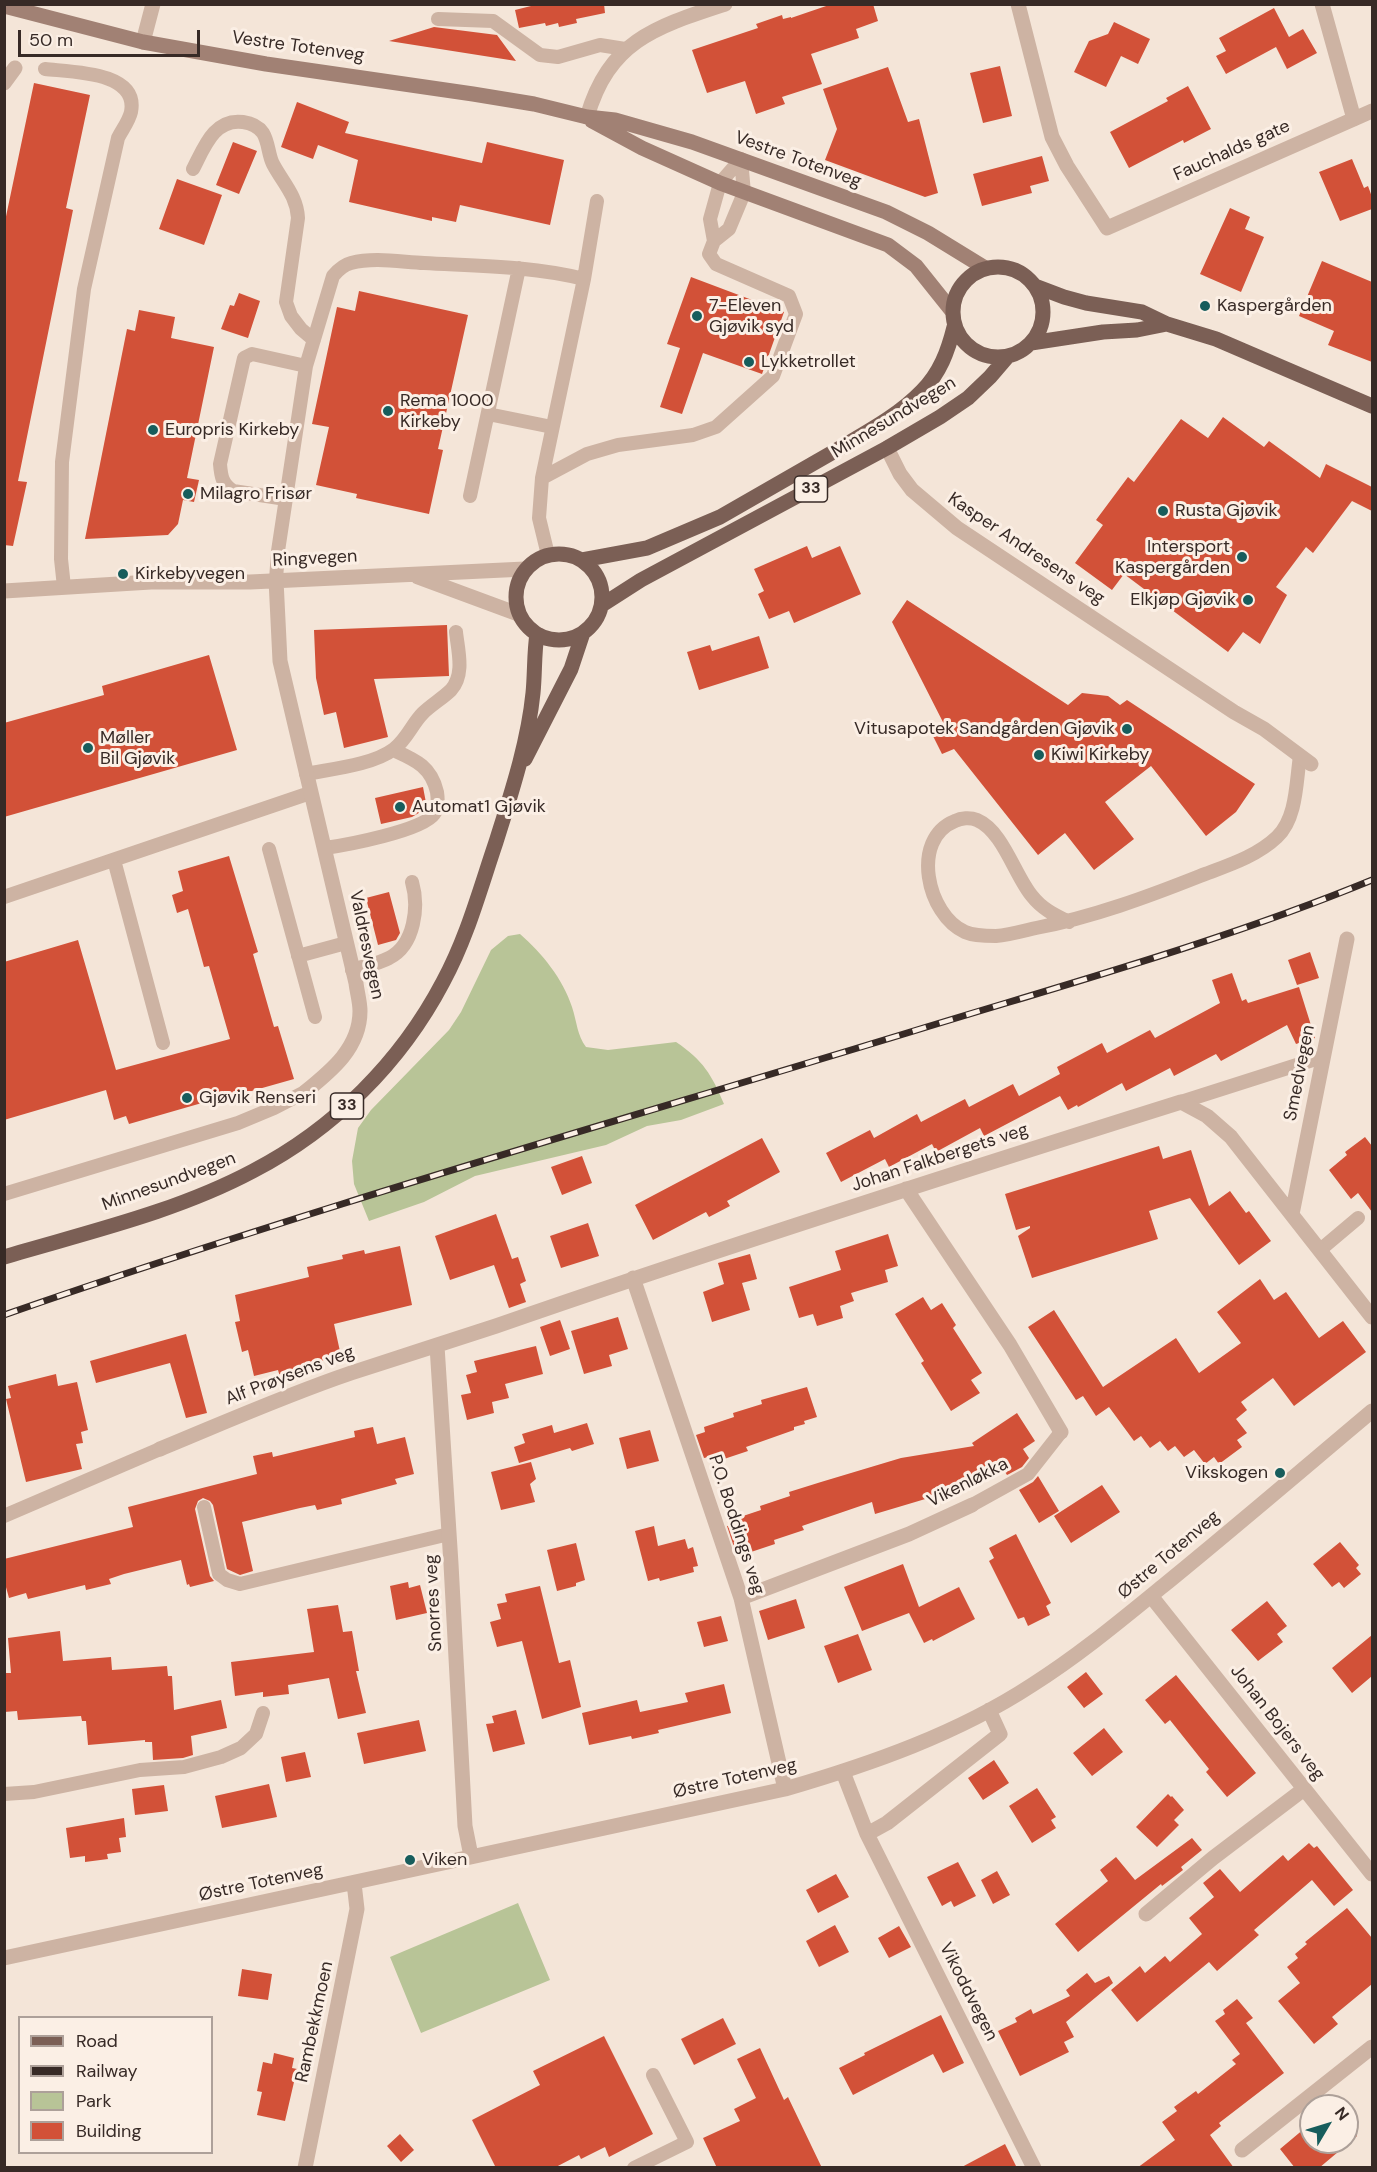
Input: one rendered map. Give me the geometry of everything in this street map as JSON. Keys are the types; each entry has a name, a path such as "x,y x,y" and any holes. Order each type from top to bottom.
{"main road":[{"name":"Vestre Totenveg","path":"4,6 143,42 266,64 513,100 587,117 626,123 692,142 886,212 928,233 985,268"},
{"name":"Vestre Totenveg","path":"587,117 642,148 720,183 888,245 916,266 952,311"},
{"name":"33","path":"954,327 952,311 955,295 964,281 985,268 1004,267 1021,273 1035,286 1064,297 1142,312 1167,324 1216,339 1372,406"},
{"path":"1031,344 1037,335 1043,315 1040,295 1035,286"},
{"name":"33","path":"1008,357 1031,344 1167,324"},
{"path":"954,327 972,350 989,357 1008,357"},
{"name":"Minnesundvegen","path":"548,555 562,553 582,560 647,548 720,518 880,424 921,392 932,380 945,358 954,327"},
{"name":"Minnesundvegen","path":"517,775 572,669 583,633 595,621 602,605 641,580 887,448 940,417 968,398 1008,357"},
{"path":"548,555 536,560 525,569 516,586 518,614 537,634 557,640 568,639 583,633"},
{"path":"582,560 591,567 599,579 602,605"},
{"name":"Minnesundvegen","path":"4,1257 138,1217 223,1186 254,1171 288,1151 320,1128 380,1074 426,1013 444,981 461,944 476,902 517,775 533,693 537,634"}],"street":[{"path":"143,42 153,4"},
{"path":"587,117 602,77 625,49 643,37 725,4"},
{"name":"Fauchalds gate","path":"1018,4 1052,138 1067,166 1107,228 1372,111"},
{"path":"1322,4 1354,119"},
{"path":"4,82 15,68"},
{"name":"Kasper Andresens veg","path":"887,448 900,474 912,490 957,528 1234,712 1264,729 1305,760"},
{"name":"Ringvegen","path":"4,591 151,582 250,582 525,569"},
{"name":"Ringvegen","path":"412,574 518,614"},
{"name":"Valdresvegen","path":"276,580 280,661 310,794 325,848 360,1012 357,1033 348,1050 336,1067 305,1092"},
{"name":"Smedvegen","path":"1292,1214 1347,939"},
{"path":"1181,1102 1207,1116 1231,1137 1372,1317"},
{"name":"Johan Falkbergets veg","path":"436,1346 633,1278 1181,1102"},
{"name":"Vikenløkka","path":"906,1189 1010,1345 1061,1432"},
{"name":"P.O. Boddings veg","path":"633,1278 741,1598 785,1789"},
{"name":"Alf Prøysens veg","path":"160,1449 257,1408 350,1373 436,1346"},
{"name":"Snorres veg","path":"436,1346 465,1826 471,1856"},
{"name":"Østre Totenveg","path":"4,1958 785,1789 894,1754 989,1710 1031,1686 1086,1648 1372,1411"},
{"name":"Vikenløkka","path":"741,1598 909,1534 972,1505"},
{"name":"Johan Bojers veg","path":"1151,1596 1372,1874"},
{"path":"867,1834 887,1823 1000,1734 989,1710"},
{"name":"Vikoddvegen","path":"843,1772 867,1834 1034,2168"},
{"path":"1146,1914 1213,1858 1304,1789"},
{"name":"Rambekkmoen","path":"304,2168 357,1909 354,1883"},
{"path":"1242,2150 1372,2047"}],"lane":[{"path":"438,19 493,21 540,55 558,57 600,45 625,49"},
{"path":"45,69 100,76 116,82 125,89 131,102 128,121 118,138 84,289 62,462 61,559 64,587"},
{"path":"193,169 211,135 222,126 240,122 252,124 261,131 267,142 271,160 297,205 298,218 286,302 291,316 314,340"},
{"path":"714,241 710,219 720,183 741,159"},
{"path":"542,478 587,454 618,445 693,435 716,427 773,376 796,314 789,296 717,264 709,254 714,241 729,229 744,193 741,159"},
{"path":"548,555 539,518 542,478 584,279 597,201"},
{"path":"276,580 306,366 333,276 339,269 350,263 375,260 519,268 584,279"},
{"path":"470,496 519,268"},
{"path":"286,499 233,491 221,479 220,464 244,358 252,354 306,366"},
{"path":"488,414 552,428"},
{"path":"306,774 369,760 393,750 410,733 420,716 435,701 451,690 460,675 456,632"},
{"path":"325,848 403,830 425,822 435,814 438,799 430,774 420,762 393,750"},
{"path":"1069,922 1048,912 1031,896 989,829 976,820 961,818 949,823 930,843 928,858 932,887 939,909 949,921 965,932 998,936 1069,922 1171,887 1254,854 1268,845 1278,836 1290,816 1305,760"},
{"path":"4,897 310,794"},
{"path":"269,849 315,1017"},
{"path":"114,860 163,1043"},
{"path":"352,970 389,958 405,943 416,910 416,895 412,882"},
{"path":"298,956 346,943"},
{"path":"1181,1102 1322,1057"},
{"name":"Valdresvegen","path":"4,1194 238,1123 305,1092"},
{"path":"1320,1250 1358,1218"},
{"name":"Vikenløkka","path":"972,1505 1028,1474 1061,1432"},
{"path":"4,1515 160,1449"},
{"path":"204,1507 219,1574 227,1580 240,1584 449,1534"},
{"path":"4,1794 34,1792 140,1770 184,1767 221,1757 241,1748 256,1734 263,1713"},
{"path":"634,2168 687,2142 653,2074"}],"green space":[{"path":"520,934 544,958 563,986 586,1047 608,1050 676,1042 706,1069 724,1104 681,1120 647,1126 606,1145 475,1176 424,1202 369,1221 354,1184 352,1161 358,1128 371,1110 449,1030 461,1012 491,950 508,936"},
{"path":"518,1903 550,1980 421,2033 390,1957"}],"building":[{"path":"539,4 604,4 605,13 576,19 577,23 559,27 558,23 546,26 545,23 519,28 515,10"},
{"path":"832,4 873,4 878,21 856,29 859,38 811,54 822,84 782,97 785,104 756,114 745,81 707,93 692,50 758,28 756,24 782,15 783,19 791,18"},
{"path":"1274,8 1289,37 1303,29 1317,53 1287,69 1276,47 1226,74 1216,56 1226,51 1219,38"},
{"path":"1114,22 1150,39 1138,64 1121,56 1106,87 1074,72 1089,41 1108,34"},
{"path":"434,27 497,35 516,61 389,41"},
{"path":"1000,66 1012,116 983,123 970,73"},
{"path":"888,67 908,122 919,119 938,193 925,197 825,160 837,129 823,89"},
{"path":"34,83 90,95 66,208 73,210 18,481 27,482 13,546 4,545 4,226"},
{"path":"1188,86 1211,129 1184,143 1183,140 1129,168 1110,132 1168,101 1166,98"},
{"path":"297,102 349,122 345,133 482,163 487,142 564,160 550,225 460,205 456,222 432,217 432,221 349,202 358,160 318,145 313,159 281,147"},
{"path":"233,142 257,151 239,194 216,185"},
{"path":"1042,156 1049,181 1030,186 1032,193 982,206 973,174"},
{"path":"1352,159 1364,188 1368,186 1372,197 1372,209 1340,221 1319,172"},
{"path":"177,179 222,195 204,245 159,229"},
{"path":"1230,208 1250,217 1245,229 1264,237 1241,292 1200,274"},
{"path":"1322,261 1372,282 1372,362 1328,345 1334,331 1299,316"},
{"path":"691,277 784,312 762,374 703,353 682,414 660,407 680,348 667,344"},
{"path":"359,291 468,315 438,449 443,450 429,514 356,498 357,494 316,485 329,427 312,424 337,307 355,311"},
{"path":"239,293 260,301 248,338 221,329 230,305 234,306"},
{"path":"139,310 175,317 171,338 214,347 187,478 199,480 194,502 183,500 178,524 168,535 85,539 127,329 135,331"},
{"path":"1223,417 1264,447 1269,441 1320,478 1326,464 1372,487 1372,511 1352,501 1313,553 1306,547 1276,587 1287,595 1260,644 1243,632 1228,652 1124,574 1112,590 1075,563 1103,525 1096,520 1128,477 1134,482 1181,419 1208,438"},
{"path":"807,546 812,558 840,546 861,594 794,623 789,611 769,619 758,594 764,591 754,569"},
{"path":"907,600 1068,705 1082,693 1108,696 1120,705 1127,700 1255,784 1236,812 1206,836 1151,766 1105,802 1134,839 1094,870 1065,833 1038,855 954,749 942,754 933,736 947,730 892,622"},
{"path":"447,625 449,676 374,679 388,737 344,748 336,712 324,715 316,678 314,630"},
{"path":"759,636 769,668 699,690 687,652 710,645 712,651"},
{"path":"209,655 237,750 4,817 4,723 104,695 102,686"},
{"path":"423,787 427,808 412,817 381,824 375,798"},
{"path":"229,856 258,952 253,954 274,1027 278,1026 294,1079 129,1124 126,1116 114,1120 106,1090 4,1120 4,962 78,940 116,1070 230,1039 209,966 204,967 188,909 177,913 172,895 183,891 178,871"},
{"path":"389,892 400,933 396,940 378,945 366,898"},
{"path":"1310,952 1319,978 1297,985 1288,960"},
{"path":"1232,973 1242,1001 1246,999 1248,1003 1299,987 1315,1038 1296,1044 1287,1025 1221,1061 1216,1054 1174,1076 1170,1068 1126,1091 1122,1083 1068,1110 1060,1096 984,1136 980,1128 936,1152 932,1144 889,1167 885,1159 841,1182 826,1153 870,1130 874,1138 917,1114 921,1122 965,1099 969,1107 1013,1084 1019,1096 1060,1074 1057,1067 1102,1043 1107,1053 1150,1030 1155,1038 1220,1003 1212,980"},
{"path":"1365,1137 1372,1146 1372,1212 1358,1193 1351,1199 1329,1170 1347,1155 1345,1152"},
{"path":"762,1138 780,1172 727,1201 730,1206 709,1217 706,1212 653,1240 635,1205"},
{"path":"1159,1146 1163,1159 1191,1150 1209,1206 1230,1191 1246,1213 1249,1211 1271,1241 1239,1265 1190,1198 1149,1211 1158,1239 1032,1278 1018,1236 1030,1226 1016,1230 1005,1194"},
{"path":"582,1156 592,1183 562,1195 551,1167"},
{"path":"496,1214 512,1259 518,1257 526,1281 520,1284 526,1302 509,1308 494,1265 450,1280 435,1236"},
{"path":"588,1223 599,1256 561,1268 550,1236"},
{"path":"888,1234 898,1266 885,1270 888,1282 851,1293 854,1301 840,1306 843,1318 817,1326 813,1314 799,1318 789,1287 841,1270 835,1251"},
{"path":"400,1246 412,1305 334,1324 341,1356 300,1366 301,1371 280,1377 278,1370 254,1376 248,1350 242,1352 235,1322 240,1321 235,1295 309,1277 307,1267 343,1259 342,1255 364,1250 365,1254"},
{"path":"750,1254 757,1279 742,1283 750,1310 712,1322 703,1292 724,1284 718,1263"},
{"path":"1260,1279 1274,1300 1286,1292 1319,1338 1343,1321 1366,1352 1294,1406 1273,1378 1241,1402 1247,1410 1236,1419 1247,1433 1237,1440 1242,1447 1219,1464 1214,1457 1205,1464 1194,1450 1184,1457 1175,1446 1168,1451 1160,1441 1150,1448 1141,1436 1134,1441 1109,1407 1096,1416 1083,1396 1076,1400 1028,1327 1054,1310 1103,1387 1176,1338 1199,1373 1241,1343 1217,1312"},
{"path":"923,1297 931,1310 942,1303 956,1325 953,1328 982,1373 971,1380 980,1393 951,1411 921,1363 924,1361 895,1314"},
{"path":"618,1317 628,1349 609,1355 612,1366 584,1374 571,1331"},
{"path":"560,1320 570,1349 550,1356 540,1327"},
{"path":"186,1334 207,1413 186,1418 170,1363 96,1383 90,1361"},
{"path":"536,1346 543,1374 505,1384 509,1398 492,1402 494,1413 467,1420 461,1395 471,1393 466,1375 477,1372 474,1361"},
{"path":"56,1374 58,1386 77,1382 88,1430 81,1432 83,1443 76,1444 82,1469 26,1482 6,1399 11,1398 8,1386"},
{"path":"807,1387 817,1417 804,1421 805,1424 794,1427 794,1430 746,1447 748,1451 715,1462 713,1456 704,1458 696,1435 705,1432 704,1427 734,1417 733,1413 762,1404 761,1400"},
{"path":"1017,1413 1035,1441 1023,1449 1029,1458 1022,1467 1007,1475 1000,1464 978,1479 957,1483 959,1495 933,1500 932,1497 875,1514 872,1502 802,1526 804,1530 774,1540 775,1544 742,1555 740,1549 735,1550 727,1526 733,1525 731,1520 761,1510 760,1506 790,1496 789,1492 821,1482 901,1458 974,1446 972,1443"},
{"path":"587,1423 594,1444 572,1451 570,1448 519,1463 514,1447 525,1443 522,1434 552,1425 554,1433"},
{"path":"373,1427 377,1444 405,1437 414,1474 395,1479 397,1484 341,1499 342,1504 317,1510 315,1505 242,1522 253,1571 240,1575 227,1569 213,1505 203,1498 198,1501 195,1509 210,1576 214,1581 190,1587 189,1584 187,1585 181,1560 124,1574 109,1579 111,1584 86,1590 85,1585 28,1599 26,1593 9,1598 4,1580 4,1559 133,1527 128,1507 257,1474 253,1456 272,1452 273,1457 355,1437 354,1431"},
{"path":"650,1430 659,1461 627,1469 619,1438"},
{"path":"531,1462 536,1479 530,1484 535,1502 501,1510 491,1472"},
{"path":"1038,1476 1059,1511 1039,1523 1019,1490 1033,1482"},
{"path":"1102,1485 1120,1512 1071,1543 1054,1516"},
{"path":"654,1526 658,1546 685,1539 688,1549 693,1547 698,1566 693,1567 694,1572 660,1581 659,1578 648,1581 635,1531"},
{"path":"1016,1534 1051,1603 1046,1606 1050,1615 1028,1626 1024,1617 1018,1619 989,1561 994,1558 989,1548"},
{"path":"1340,1542 1359,1565 1356,1568 1361,1574 1344,1588 1339,1582 1332,1587 1313,1564"},
{"path":"576,1543 585,1580 576,1583 576,1586 557,1591 547,1550"},
{"path":"903,1564 919,1607 959,1587 975,1619 933,1641 932,1639 924,1643 909,1613 862,1631 844,1587"},
{"path":"408,1582 409,1588 420,1585 427,1613 396,1620 390,1586"},
{"path":"540,1586 559,1663 570,1660 581,1707 542,1719 522,1641 497,1647 490,1622 501,1619 497,1604 507,1602 505,1594"},
{"path":"796,1599 805,1628 768,1640 759,1611"},
{"path":"1267,1601 1287,1626 1277,1634 1283,1642 1258,1661 1231,1630"},
{"path":"338,1605 343,1632 352,1631 359,1671 356,1671 366,1713 338,1719 329,1678 288,1685 289,1694 263,1697 263,1692 235,1696 231,1662 314,1652 307,1609"},
{"path":"721,1616 728,1641 704,1647 697,1622"},
{"path":"60,1631 63,1661 111,1657 112,1670 167,1666 168,1676 172,1676 174,1710 221,1700 227,1728 191,1736 193,1755 153,1760 152,1742 145,1742 145,1740 88,1745 86,1721 82,1721 81,1716 18,1720 17,1711 4,1712 4,1673 11,1673 8,1638"},
{"path":"858,1634 872,1670 838,1683 824,1646"},
{"path":"1372,1635 1372,1676 1352,1693 1332,1668"},
{"path":"1086,1672 1103,1694 1084,1708 1067,1687"},
{"path":"1176,1675 1256,1773 1227,1797 1206,1772 1209,1769 1170,1720 1165,1724 1145,1700"},
{"path":"724,1684 731,1713 658,1730 659,1733 589,1745 582,1713 637,1700 640,1712 688,1702 685,1693"},
{"path":"516,1710 525,1744 493,1752 486,1724 494,1723 492,1716"},
{"path":"419,1720 426,1751 364,1764 357,1733"},
{"path":"1104,1728 1123,1752 1092,1776 1073,1753"},
{"path":"305,1752 311,1777 286,1782 281,1757"},
{"path":"994,1760 1009,1783 983,1800 968,1778"},
{"path":"269,1784 277,1817 222,1828 215,1796"},
{"path":"164,1785 168,1811 135,1815 132,1789"},
{"path":"1037,1788 1056,1817 1051,1820 1056,1828 1032,1843 1009,1806"},
{"path":"1168,1794 1184,1810 1174,1820 1179,1825 1157,1847 1136,1827"},
{"path":"124,1818 126,1837 119,1838 121,1852 107,1854 108,1859 85,1862 85,1856 70,1858 66,1828"},
{"path":"1192,1838 1202,1850 1181,1867 1183,1870 1162,1886 1161,1884 1078,1952 1055,1924 1108,1881 1100,1870 1116,1857 1135,1880"},
{"path":"1309,1843 1314,1848 1317,1846 1353,1890 1334,1906 1312,1880 1254,1930 1259,1935 1217,1971 1209,1962 1137,2022 1111,1990 1140,1966 1145,1973 1165,1956 1170,1962 1202,1934 1189,1918 1214,1897 1203,1883 1220,1869 1240,1892 1283,1855 1288,1861"},
{"path":"958,1862 976,1896 954,1907 951,1901 942,1906 927,1877"},
{"path":"997,1871 1010,1895 993,1904 981,1880"},
{"path":"836,1874 849,1897 818,1913 806,1890"},
{"path":"1347,1908 1372,1938 1372,1984 1332,2017 1338,2024 1314,2044 1278,2001 1300,1983 1287,1967 1298,1958 1295,1954 1307,1944 1305,1942"},
{"path":"835,1925 849,1952 819,1967 806,1941"},
{"path":"899,1926 911,1947 889,1958 878,1938"},
{"path":"242,1969 272,1974 268,2000 238,1996"},
{"path":"1087,1973 1095,1983 1109,1976 1113,1983 1066,2022 1074,2037 1064,2042 1069,2052 1020,2076 998,2031 1017,2022 1015,2018 1031,2009 1033,2014 1070,1996 1066,1990"},
{"path":"1237,1999 1253,2018 1246,2023 1284,2073 1219,2123 1221,2126 1210,2135 1234,2168 1137,2168 1175,2140 1162,2122 1177,2111 1174,2107 1196,2091 1198,2094 1236,2064 1232,2060 1240,2054 1215,2021 1225,2014 1223,2010"},
{"path":"941,2015 964,2063 943,2073 933,2054 853,2095 839,2068"},
{"path":"723,2018 736,2044 694,2065 681,2039"},
{"path":"604,2036 653,2134 609,2157 605,2147 581,2159 579,2155 554,2168 496,2168 472,2120 540,2085 533,2071"},
{"path":"760,2048 784,2100 788,2097 822,2168 717,2168 703,2138 740,2121 734,2109 756,2098 737,2059"},
{"path":"274,2053 294,2058 292,2068 297,2069 285,2121 257,2115 262,2092 257,2091 263,2062 272,2064"},
{"path":"1299,2133 1299,2154 1336,2154 1319,2168 1295,2168 1280,2149"},
{"path":"400,2134 414,2150 401,2162 387,2146"},
{"path":"1005,2144 1017,2168 960,2168"}],"railway":[{"path":"4,1315 341,1204 1141,962 1258,923 1372,880"}],"place":[{"name":"Kaspergården","path":"1205,306"},
{"name":"7-Eleven Gjøvik syd","path":"697,316"},
{"name":"Lykketrollet","path":"749,362"},
{"name":"Rema 1000 Kirkeby","path":"388,411"},
{"name":"Europris Kirkeby","path":"153,430"},
{"name":"Milagro Frisør","path":"188,494"},
{"name":"Rusta Gjøvik","path":"1163,511"},
{"name":"Intersport Kaspergården","path":"1242,557"},
{"name":"Kirkebyvegen","path":"123,574"},
{"name":"Elkjøp Gjøvik","path":"1248,600"},
{"name":"Vitusapotek Sandgården Gjøvik","path":"1127,729"},
{"name":"Møller Bil Gjøvik","path":"88,748"},
{"name":"Kiwi Kirkeby","path":"1039,755"},
{"name":"Automat1 Gjøvik","path":"400,807"},
{"name":"Gjøvik Renseri","path":"187,1098"},
{"name":"Vikskogen","path":"1280,1473"},
{"name":"Viken","path":"410,1860"}]}
